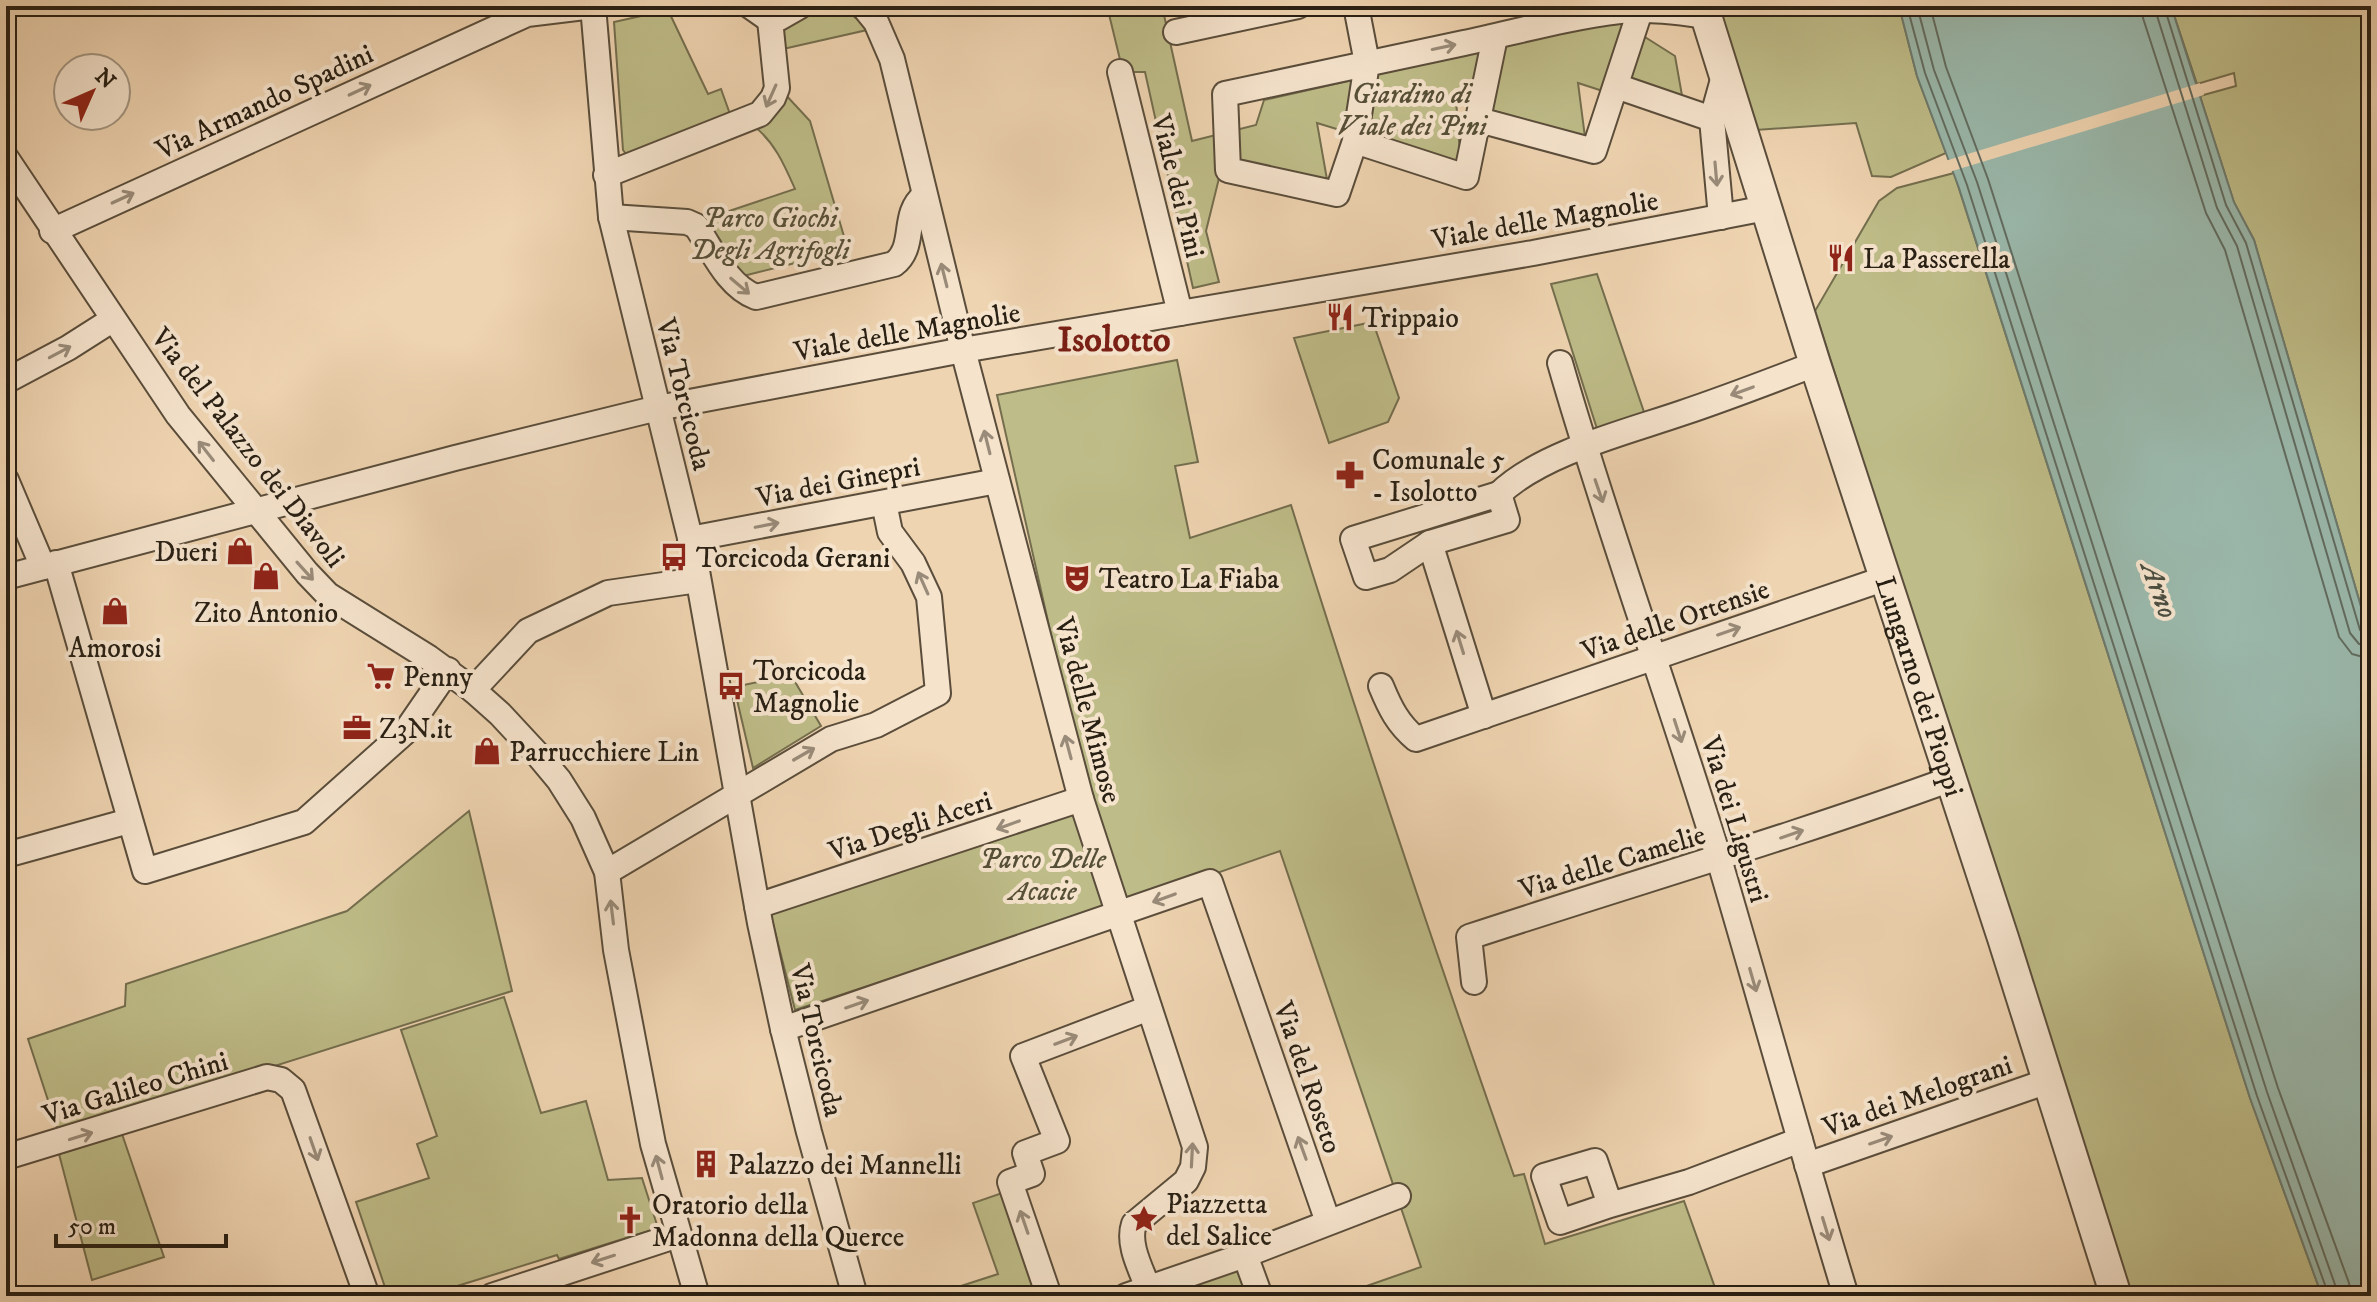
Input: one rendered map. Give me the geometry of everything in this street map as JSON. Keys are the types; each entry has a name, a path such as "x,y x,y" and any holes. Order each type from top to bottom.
{"street":[{"name":"Via Torcicoda","path":"593,6 611,217 690,539 757,906 783,1029 855,1296"},
{"name":"Via Armando Spadini","path":"52,231 527,14 593,6"},
{"path":"606,175 760,114 777,88 760,13 779,18 800,6"},
{"name":"Via delle Mimose","path":"863,6 876,22 892,59 963,350 1081,799 1195,1147 1193,1167 1186,1181 1134,1224 1131,1232 1133,1294"},
{"path":"1176,32 1298,6"},
{"path":"1356,6 1367,63 1355,141 1337,194 1228,170 1225,94 1367,63 1495,37 1529,17 1622,11 1704,11"},
{"path":"1479,120 1594,151 1640,11"},
{"name":"Lungarno dei Pioppi","path":"1704,11 2116,1296"},
{"path":"1355,141 1466,177 1495,37"},
{"name":"Viale dei Pini","path":"1120,72 1180,313"},
{"path":"1721,217 1712,119 1724,76"},
{"path":"1616,86 1712,119"},
{"name":"Via del Palazzo dei Diavoli","path":"9,170 178,415 255,512 328,595 448,670 473,690 500,714 559,780 583,818 607,872 616,950 653,1144 697,1296"},
{"path":"611,217 687,222 696,226 741,291 756,297 894,264 903,257 911,214 924,196"},
{"name":"Viale delle Magnolie","path":"6,577 455,458 658,408 963,350 1533,253 1766,208"},
{"path":"6,381 112,320"},
{"name":"Via dei Ligustri","path":"1560,363 1584,446 1719,859 1846,1296"},
{"path":"1499,494 1507,520 1430,543 1390,570 1366,577 1353,539 1499,494 1512,482 1584,446 1815,364"},
{"path":"6,480 49,565 145,871 304,822 406,731 448,670"},
{"name":"Via dei Ginepri","path":"690,539 997,481"},
{"path":"607,872 831,739 876,725 938,693 929,597 913,563 890,532 884,503"},
{"path":"1430,543 1484,716"},
{"name":"Via delle Ortensie","path":"1381,686 1392,714 1416,739 1886,578"},
{"path":"473,690 528,631 608,593 698,580"},
{"name":"Via delle Camelie","path":"1474,982 1469,937 1614,889 1719,859 1951,779"},
{"name":"Via Degli Aceri","path":"757,906 1081,799"},
{"path":"6,855 129,821"},
{"name":"Via del Roseto","path":"1118,915 1210,882 1328,1222"},
{"path":"783,1029 1118,915"},
{"path":"1049,1296 1010,1182 1032,1174 1025,1153 1057,1141 1023,1056 1149,1008"},
{"name":"Via Galileo Chini","path":"6,1157 267,1077 281,1080 293,1090 367,1296"},
{"name":"Via dei Melograni","path":"1807,1165 2048,1081"},
{"path":"1610,1205 1689,1182 1800,1140"},
{"path":"1133,1294 1398,1196"},
{"path":"492,1296 678,1235"},
{"path":"1245,1255 1260,1296"}],"green space":[{"path":"812,6 843,10 867,30 783,49 783,28"},
{"name":"Giardino di Viale dei Pini","path":"1107,6 1162,6 1192,141 1256,125 1264,100 1618,20 1675,56 1686,118 1578,83 1585,137 1456,100 1461,167 1317,123 1328,185 1223,162 1206,231 1219,282 1193,288 1145,72 1123,72"},
{"path":"1719,6 1899,6 1917,76 1946,153 1891,177 1872,176 1856,123 1756,130"},
{"path":"2171,6 2371,6 2371,641 2254,240 2234,203 2200,96 2236,86 2234,73 2197,84"},
{"path":"668,10 708,94 721,89 731,117 626,154 623,150 614,22"},
{"name":"Parco Giochi Degli Agrifogli","path":"784,93 810,121 848,250 743,276 705,219 795,189 773,147 754,126"},
{"path":"1954,173 2250,1098 2322,1296 2129,1296 1815,311 1879,201 1897,188"},
{"path":"1597,274 1645,415 1598,432 1551,284"},
{"path":"1373,322 1399,398 1388,422 1329,443 1294,338"},
{"path":"1177,360 1198,462 1175,466 1190,538 1291,505 1456,1009 1514,1176 1524,1174 1545,1244 1684,1201 1718,1296 1431,1296 1429,1289 1408,1296 1338,1296 1421,1267 1280,851 1120,907 1088,799 997,395"},
{"path":"791,675 821,726 753,768 734,687"},
{"name":"Parco Delle Acacie","path":"1076,810 1108,907 795,1010 770,912"},
{"path":"469,811 512,991 59,1134 28,1039 125,1006 126,984 347,911"},
{"path":"504,997 541,1113 586,1101 608,1180 642,1178 658,1228 425,1296 388,1296 356,1202 429,1178 417,1144 437,1136 401,1030"},
{"path":"122,1134 164,1257 92,1280 59,1154"},
{"path":"1005,1192 1041,1296 930,1296 998,1274 973,1203"},
{"path":"1241,1262 1253,1296 1147,1296"}],"water":[{"name":"Arno","path":"1899,6 2171,6 2234,202 2254,240 2371,641 2371,1296 2322,1296 2250,1098 1959,188 1917,76"}],"pier":[{"path":"2200,83 2204,95 1949,172 1945,161"}],"place":[{"name":"La Passerella","path":"1841,258"},
{"name":"Trippaio","path":"1340,317"},
{"name":"Comunale 5 - Isolotto","path":"1350,475"},
{"name":"Dueri","path":"240,551"},
{"name":"Torcicoda Gerani","path":"674,557"},
{"name":"Zito Antonio","path":"266,576"},
{"name":"Teatro La Fiaba","path":"1077,578"},
{"name":"Amorosi","path":"115,611"},
{"name":"Penny","path":"381,676"},
{"name":"Torcicoda Magnolie","path":"731,686"},
{"name":"Z3N.it","path":"357,728"},
{"name":"Parrucchiere Lin","path":"487,751"},
{"name":"Palazzo dei Mannelli","path":"706,1164"},
{"name":"Piazzetta del Salice","path":"1144,1219"},
{"name":"Oratorio della Madonna della Querce","path":"630,1220"}],"district":[{"name":"Isolotto","path":"1114,338"}]}
